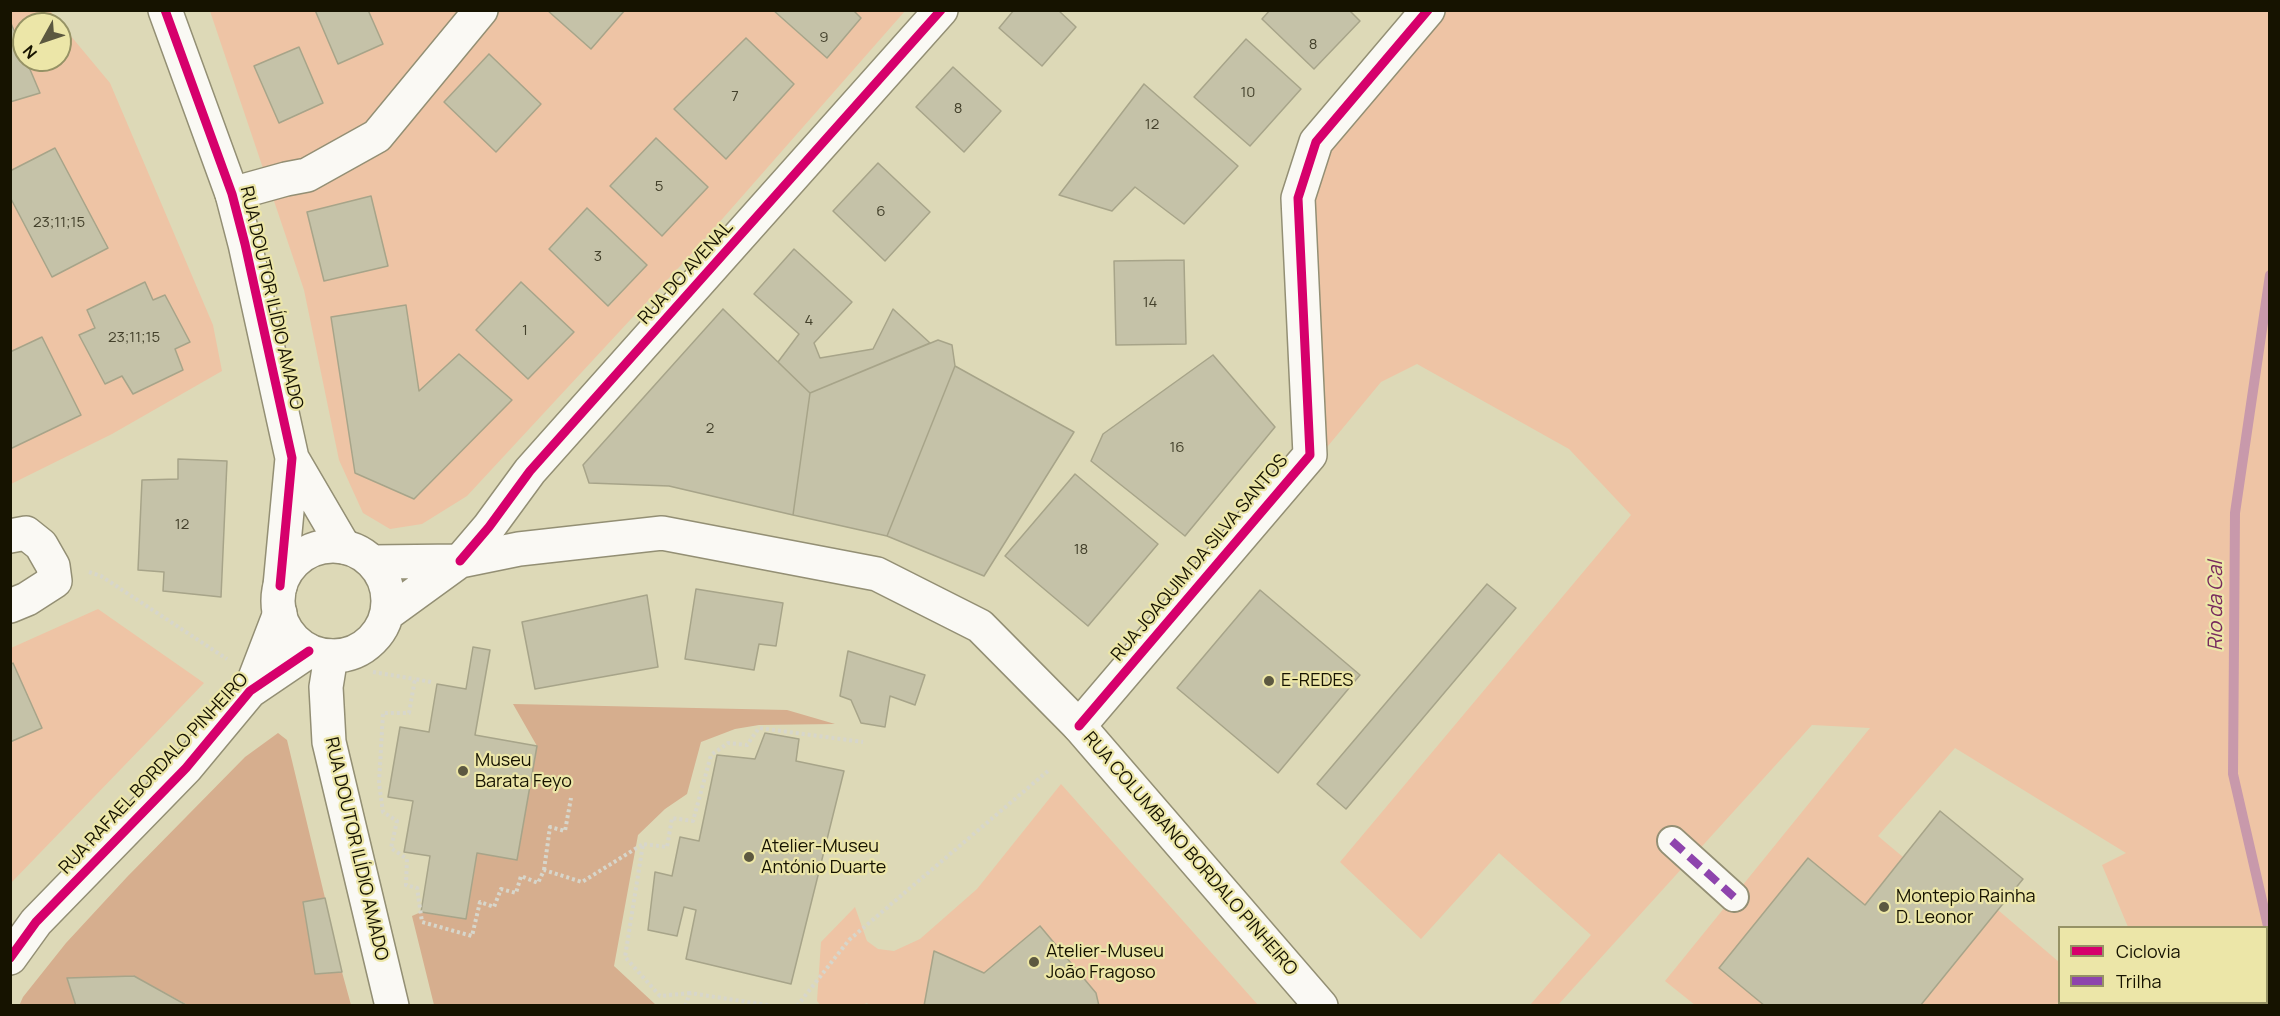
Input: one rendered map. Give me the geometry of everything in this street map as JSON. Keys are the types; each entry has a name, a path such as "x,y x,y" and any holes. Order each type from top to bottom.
{"street":[{"name":"RUA DOUTOR ILÍDIO AMADO","path":"165,10 232,194 292,458"},
{"path":"232,194 286,179 307,176 377,136 481,10"},
{"name":"RUA DO AVENAL","path":"387,614 460,561 489,527 530,471 941,10"},
{"name":"RUA JOAQUIM DA SILVA SANTOS","path":"1079,726 1310,455 1298,198 1316,142 1428,10"},
{"path":"292,458 344,547"},
{"path":"280,600 287,571 304,555 327,546 344,547 359,552 372,562 383,577 388,596 387,614 379,632 366,646 349,654 320,654 290,635 280,600 292,458"},
{"path":"10,536 26,533 41,545 52,566 55,581 10,606"},
{"name":"RUA COLUMBANO BORDALO PINHEIRO","path":"460,561 519,549 662,533 877,574 980,626 1079,726 1321,1005"},
{"path":"372,562 460,561"},
{"name":"RUA RAFAEL BORDALO PINHEIRO","path":"10,958 36,922 186,768 250,691 280,600"},
{"name":"RUA DOUTOR ILÍDIO AMADO","path":"320,654 326,687 329,742 392,1005"},
{"name":"RUA RAFAEL BORDALO PINHEIRO","path":"250,691 320,654"},
{"path":"1672,841 1734,897"}],"path":[{"path":"52,566 101,576 152,608 248,673 250,691"},
{"path":"373,672 431,682"},
{"path":"415,679 409,713 383,713 379,783 383,812 397,821 391,848 407,859 406,885 417,888 422,922 472,936 480,902 494,907 501,889 516,893 520,876 538,883 544,870 550,827 565,831 571,798"},
{"path":"544,870 582,882 643,844 666,847 672,818 693,821 711,755 728,742 747,745 759,728 863,742"},
{"path":"797,1005 849,940 1049,770"},
{"path":"643,844 625,957 660,996 690,993 773,1005"},
{"path":"685,1005 690,993"}],"shaded area":[{"path":"11,11 51,12 12,12 12,72 72,72 72,37 110,83 213,325 222,371 112,434 11,484"},
{"path":"210,11 315,11 383,44 368,11 773,11 827,58 861,18 853,11 905,11 695,250 467,496 422,524 390,529 363,513 339,460 304,290","holes":["746,39 794,84 726,159 674,109","299,47 323,103 279,123 254,67","656,138 707,187 662,235 610,186","371,196 388,266 324,281 307,212","587,208 647,265 609,306 549,249","521,282 573,332 528,379 476,330","406,305 419,391 459,354 512,400 413,499 355,473 332,317"]},
{"path":"1445,11 2269,11 2268,986 2268,926 2128,926 2102,865 2126,853 1955,748 1878,836 1903,857 1865,905 1808,859 1720,968 1765,1005 1695,1005 1665,981 1870,728 1812,725 1558,1005 1530,1005 1591,935 1499,853 1421,939 1340,862 1631,515 1569,449 1417,364 1381,382 1323,452 1308,195 1329,149"},
{"path":"98,609 204,683 11,883 11,742 42,728 13,664 11,665 11,648"},
{"path":"513,704 787,710 835,724 759,725 735,729 701,742 687,794 665,809 638,835 614,966 656,1005 434,1005 412,916 421,912 466,919 477,853 517,860 537,746"},
{"path":"278,733 287,740 325,898 303,902 315,974 342,972 351,1005 188,1005 134,976 68,978 76,1005 19,1006 23,997 66,943 127,877 245,757"},
{"path":"1061,784 1258,1005 870,1006 867,1003 821,1006 817,1001 821,942 855,907 867,941 878,949 894,951 920,939 977,889"},
{"path":"1998,910 2058,961 2058,1003 2056,1005 1920,1006"},
{"path":"2160,1004 2252,1004 2250,1006 2161,1006"}],"building":[{"path":"315,10 368,10 383,44 338,64"},
{"path":"547,10 625,10 591,49"},
{"path":"773,10 853,10 861,18 827,58"},
{"path":"1014,10 1058,10 1076,27 1042,66 999,28"},
{"path":"1270,10 1349,10 1360,21 1314,69 1262,19"},
{"path":"10,21 12,26 12,72 31,72 40,93 10,102"},
{"path":"746,38 794,84 726,159 674,109"},
{"path":"1246,39 1301,89 1250,146 1194,97"},
{"path":"299,47 323,103 279,123 254,66"},
{"path":"489,54 541,104 496,152 444,102"},
{"path":"953,67 1001,111 964,152 916,107"},
{"path":"1144,84 1238,166 1184,224 1135,187 1112,211 1059,195"},
{"path":"656,138 708,187 662,236 610,186"},
{"path":"55,148 108,248 52,277 10,197 10,171"},
{"path":"878,163 930,212 885,261 833,211"},
{"path":"371,196 388,266 324,281 307,212"},
{"path":"587,208 647,265 608,306 549,249"},
{"path":"794,249 852,302 814,343 820,358 873,349 893,309 930,343 810,393 778,362 799,334 754,294"},
{"path":"1184,260 1186,344 1116,345 1114,261"},
{"path":"145,282 153,300 165,295 190,342 175,349 183,370 133,394 122,376 105,384 79,335 95,328 87,310"},
{"path":"521,282 574,332 528,379 476,330"},
{"path":"406,305 419,391 459,354 512,400 414,499 355,473 331,317"},
{"path":"723,309 810,393 793,515 669,486 589,483 583,465"},
{"path":"42,337 81,415 10,449 10,352"},
{"path":"938,340 952,345 955,366 887,536 793,515 810,393"},
{"path":"1213,355 1275,427 1185,536 1091,461 1103,434"},
{"path":"955,366 1074,432 984,576 887,536"},
{"path":"178,459 227,461 221,597 163,591 164,572 138,570 142,480 178,479"},
{"path":"1075,474 1158,544 1088,626 1005,556"},
{"path":"1487,584 1516,608 1346,809 1317,784"},
{"path":"696,589 783,603 776,646 759,644 754,670 685,659"},
{"name":"E-REDES","path":"1260,590 1360,675 1278,773 1177,688"},
{"path":"647,595 658,667 535,689 522,622"},
{"name":"Museu Barata Feyo","path":"473,647 490,650 475,735 537,746 517,860 477,853 466,919 421,912 430,856 404,852 413,801 388,797 400,727 429,732 437,684 466,689"},
{"path":"848,651 925,675 915,705 890,696 885,727 861,723 851,700 840,696"},
{"path":"13,663 42,728 10,742 10,665"},
{"name":"Atelier-Museu António Duarte","path":"765,733 799,739 796,761 844,771 791,984 686,959 696,910 684,907 677,936 648,930 655,872 672,876 680,837 699,841 717,755 755,759"},
{"name":"Montepio Rainha D. Leonor","path":"1940,811 2023,879 1920,1006 1765,1006 1719,968 1808,858 1865,905"},
{"path":"325,898 342,972 315,974 303,902"},
{"name":"Atelier-Museu João Fragoso","path":"1040,926 1096,993 1099,1006 924,1006 934,951 984,973"},
{"path":"134,976 188,1006 76,1006 67,978"}],"waterway":[{"name":"Rio da Cal","path":"2268,926 2233,774 2235,513 2270,275"},
{"name":"Rio da Cal","path":"2268,926 2270,935"}],"marked path":[{"path":"1672,841 1734,897"}],"cycle path":[{"path":"165,10 232,194 292,458 280,586"},
{"path":"460,561 489,527 530,471 941,10"},
{"path":"1079,726 1310,455 1298,198 1316,142 1428,10"},
{"path":"10,958 36,922 186,768 250,691 309,651"}],"place":[{"name":"E-REDES","path":"1269,681"},
{"name":"Museu Barata Feyo","path":"463,771"},
{"name":"Atelier-Museu António Duarte","path":"749,857"},
{"name":"Montepio Rainha D. Leonor","path":"1884,907"},
{"name":"Atelier-Museu João Fragoso","path":"1034,962"}]}
